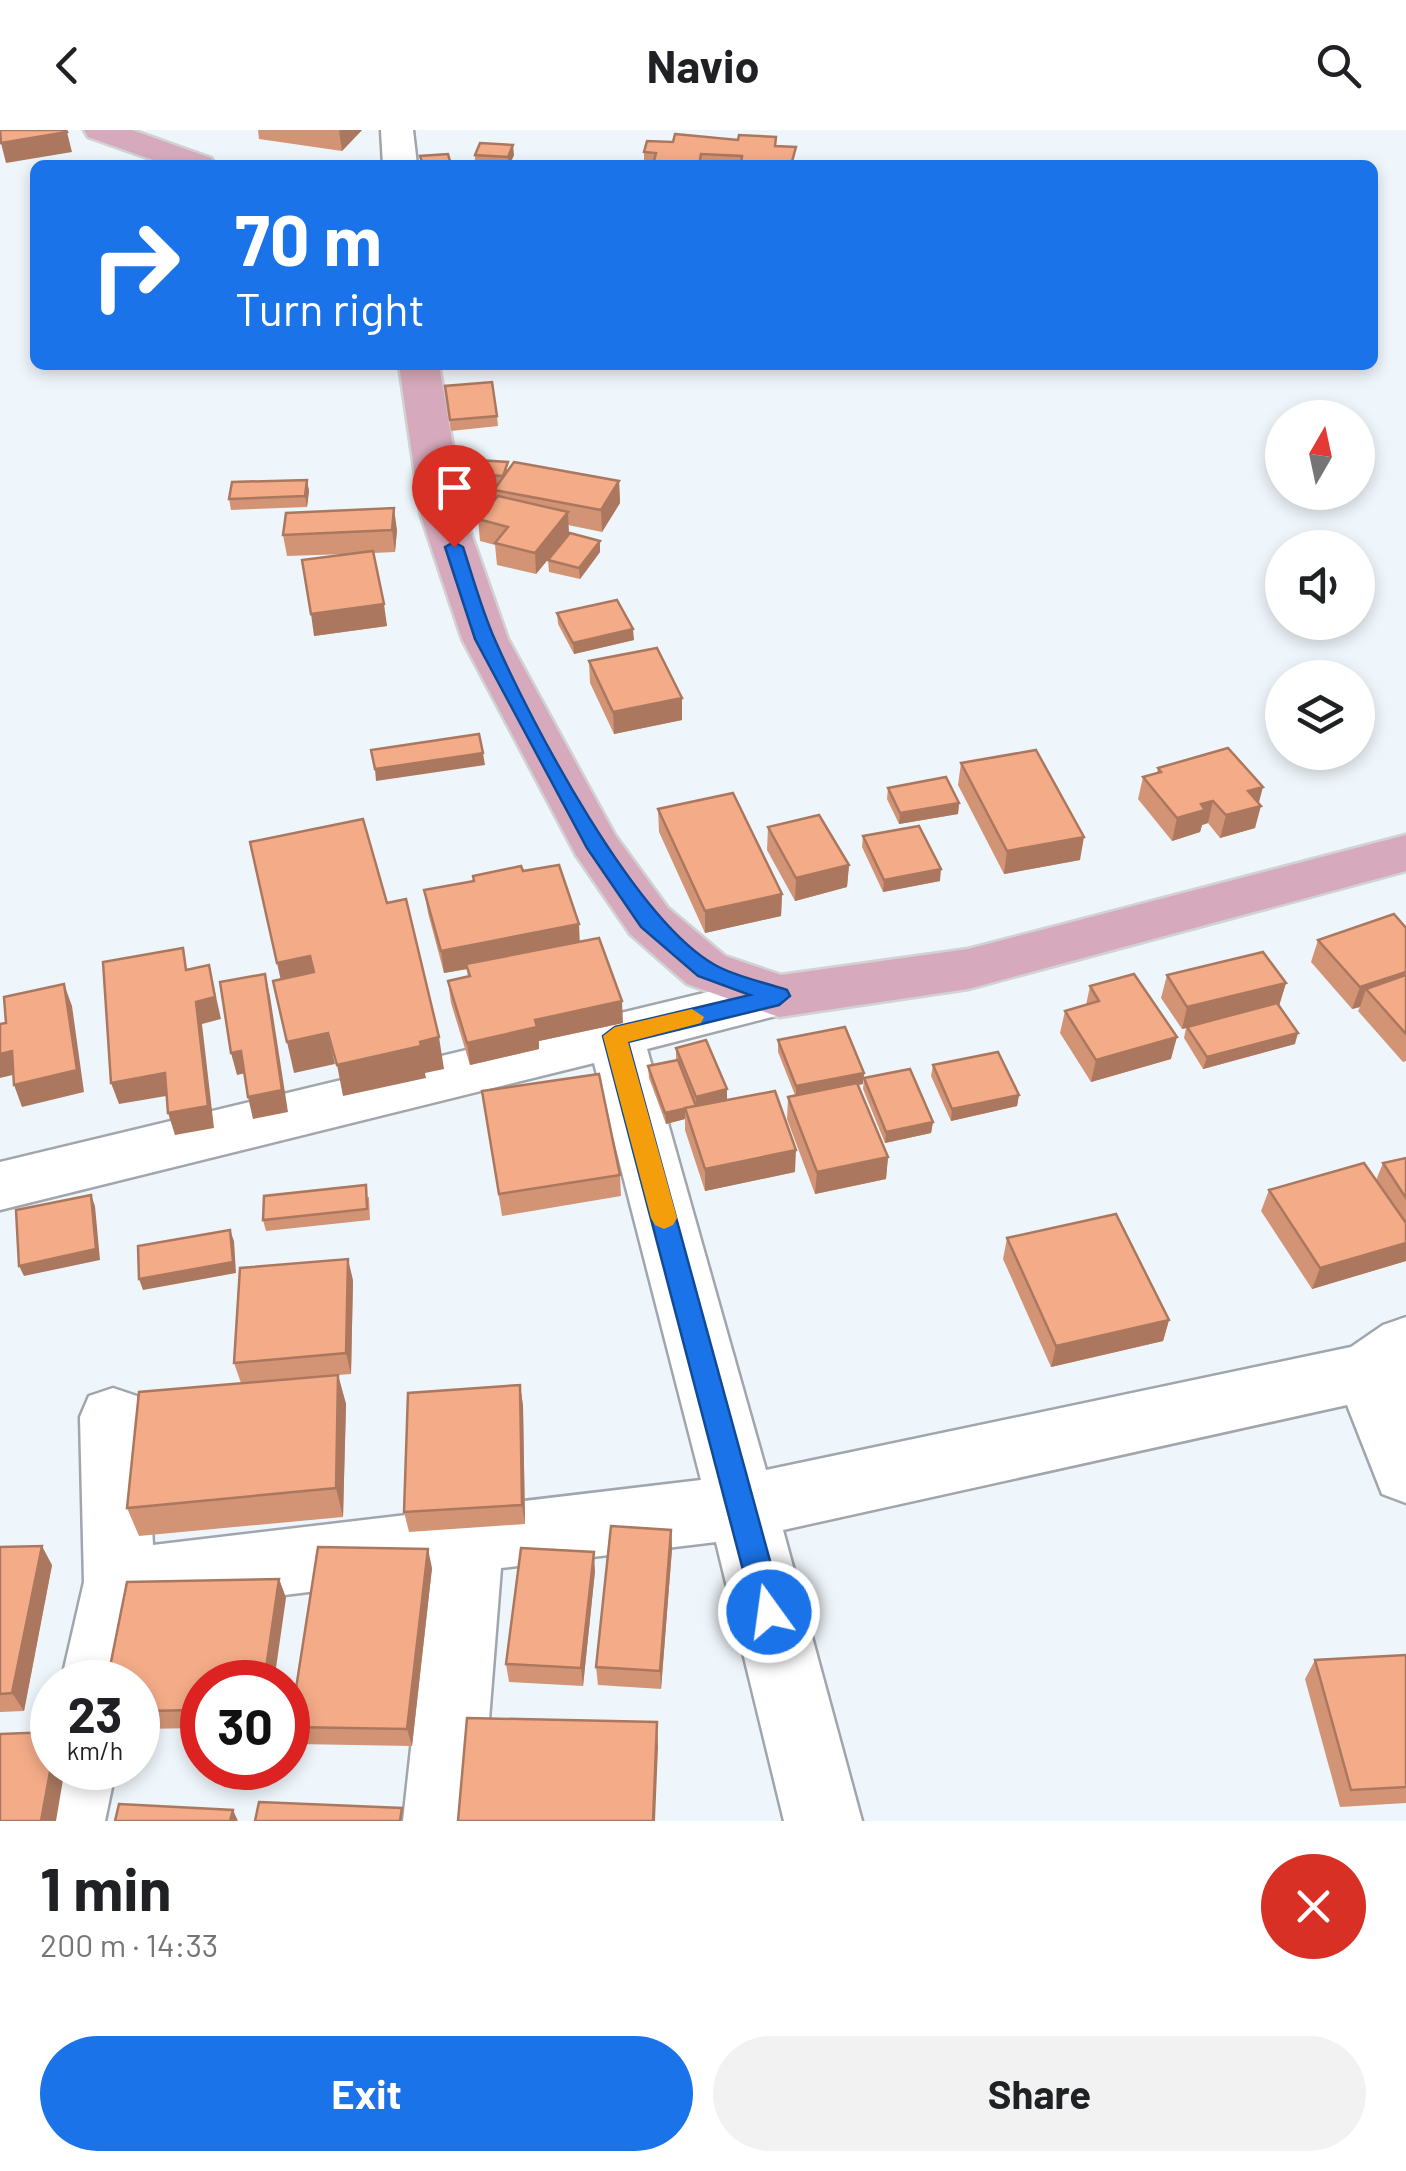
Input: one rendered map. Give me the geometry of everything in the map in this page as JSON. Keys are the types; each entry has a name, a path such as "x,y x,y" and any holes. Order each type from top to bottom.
{"main road":[{"path":"100,130 185,160"},
{"path":"420,370 443,516 485,639 594,843 649,921 706,970 779,996 968,969 1406,853"}],"street":[{"path":"397,130 400,160"},
{"path":"0,1186 779,996"},
{"path":"615,1036 823,1821"},
{"path":"119,1582 742,1508 1386,1358 1406,1472"},
{"path":"102,1660 119,1582 113,1418"},
{"path":"442,1821 469,1540"},
{"path":"66,1821 73,1790"}],"building":[{"path":"0,130 66,130 67,132 1,143"},
{"path":"675,134 738,140 739,135 776,137 775,146 796,147 792,160 742,160 742,156 701,154 700,160 654,160 656,153 644,152 647,141 673,142"},
{"path":"480,143 513,145 508,157 475,155"},
{"path":"448,154 450,160 421,160 420,156"},
{"path":"492,382 497,416 450,420 445,386"},
{"path":"476,460 508,462 503,476 472,474"},
{"path":"514,462 619,481 601,510 494,490"},
{"path":"307,480 305,496 229,499 232,482"},
{"path":"498,496 568,512 535,553 495,543 508,527 478,519"},
{"path":"394,508 392,530 283,535 286,513"},
{"path":"570,533 600,541 579,568 548,560"},
{"path":"373,551 384,604 311,614 302,560"},
{"path":"617,600 633,629 573,643 557,613"},
{"path":"657,648 682,698 613,712 589,661"},
{"path":"479,734 483,753 375,769 371,750"},
{"path":"1228,748 1263,787 1248,791 1261,806 1226,815 1213,801 1201,804 1205,810 1177,818 1143,777 1161,772 1158,768"},
{"path":"1036,750 1084,837 1007,851 961,763"},
{"path":"946,777 959,803 900,813 888,788"},
{"path":"733,793 782,894 705,911 658,809"},
{"path":"819,815 849,865 796,878 768,827"},
{"path":"363,819 387,903 406,899 439,1037 420,1042 421,1046 337,1065 328,1033 287,1042 273,981 314,972 310,956 277,963 250,842"},
{"path":"919,826 941,869 884,880 863,836"},
{"path":"559,865 579,924 441,951 424,890 474,881 473,876 521,866 523,871"},
{"path":"1394,914 1406,928 1406,972 1360,987 1318,940"},
{"path":"599,938 622,1001 535,1020 537,1027 467,1043 448,981 470,976 466,964"},
{"path":"183,948 186,970 209,965 215,997 196,1002 208,1106 168,1113 165,1073 111,1083 103,962"},
{"path":"1263,952 1286,983 1187,1007 1167,975"},
{"path":"265,974 282,1090 248,1097 241,1051 231,1053 220,982"},
{"path":"1134,974 1177,1037 1096,1060 1065,1011 1099,1001 1090,986"},
{"path":"1406,975 1406,1034 1366,989"},
{"path":"64,984 77,1070 14,1085 12,1051 0,1054 0,1024 6,1023 4,997"},
{"path":"1277,1003 1298,1033 1207,1057 1187,1027"},
{"path":"845,1027 864,1073 796,1086 778,1040"},
{"path":"706,1040 727,1089 696,1097 676,1048"},
{"path":"998,1052 1019,1095 952,1109 933,1065"},
{"path":"678,1060 696,1106 665,1113 648,1066"},
{"path":"910,1069 933,1122 886,1132 864,1078"},
{"path":"599,1074 620,1175 499,1194 482,1091"},
{"path":"857,1083 888,1157 817,1172 788,1097"},
{"path":"775,1091 796,1150 705,1169 685,1108"},
{"path":"1406,1158 1406,1198 1383,1163"},
{"path":"1364,1163 1406,1223 1406,1243 1320,1268 1269,1190"},
{"path":"366,1185 367,1209 263,1220 264,1196"},
{"path":"91,1195 96,1249 19,1266 16,1210"},
{"path":"1116,1214 1169,1320 1056,1346 1007,1238"},
{"path":"230,1230 233,1262 139,1279 138,1246"},
{"path":"348,1259 346,1353 234,1363 240,1268"},
{"path":"338,1375 336,1488 127,1508 139,1392"},
{"path":"520,1385 522,1505 404,1512 408,1393"},
{"path":"611,1526 671,1530 660,1671 596,1667"},
{"path":"42,1546 12,1693 0,1694 0,1547"},
{"path":"318,1547 428,1549 407,1729 310,1727 310,1660 300,1660"},
{"path":"521,1548 594,1552 581,1668 506,1664"},
{"path":"279,1579 267,1660 180,1660 180,1710 160,1711 160,1660 111,1660 127,1582"},
{"path":"1406,1655 1406,1787 1351,1790 1315,1660"},
{"path":"467,1718 657,1722 653,1821 458,1821"},
{"path":"30,1733 30,1790 47,1790 41,1821 0,1821 0,1734"},
{"path":"259,1802 402,1808 400,1821 255,1821"},
{"path":"119,1804 233,1810 230,1821 115,1821"}],"slow traffic":[{"path":"664,1218 615,1036 692,1017"}],"route":[{"path":"454,547 485,639 526,720 594,843 649,921 706,970 779,996 615,1036 769,1612"}]}
